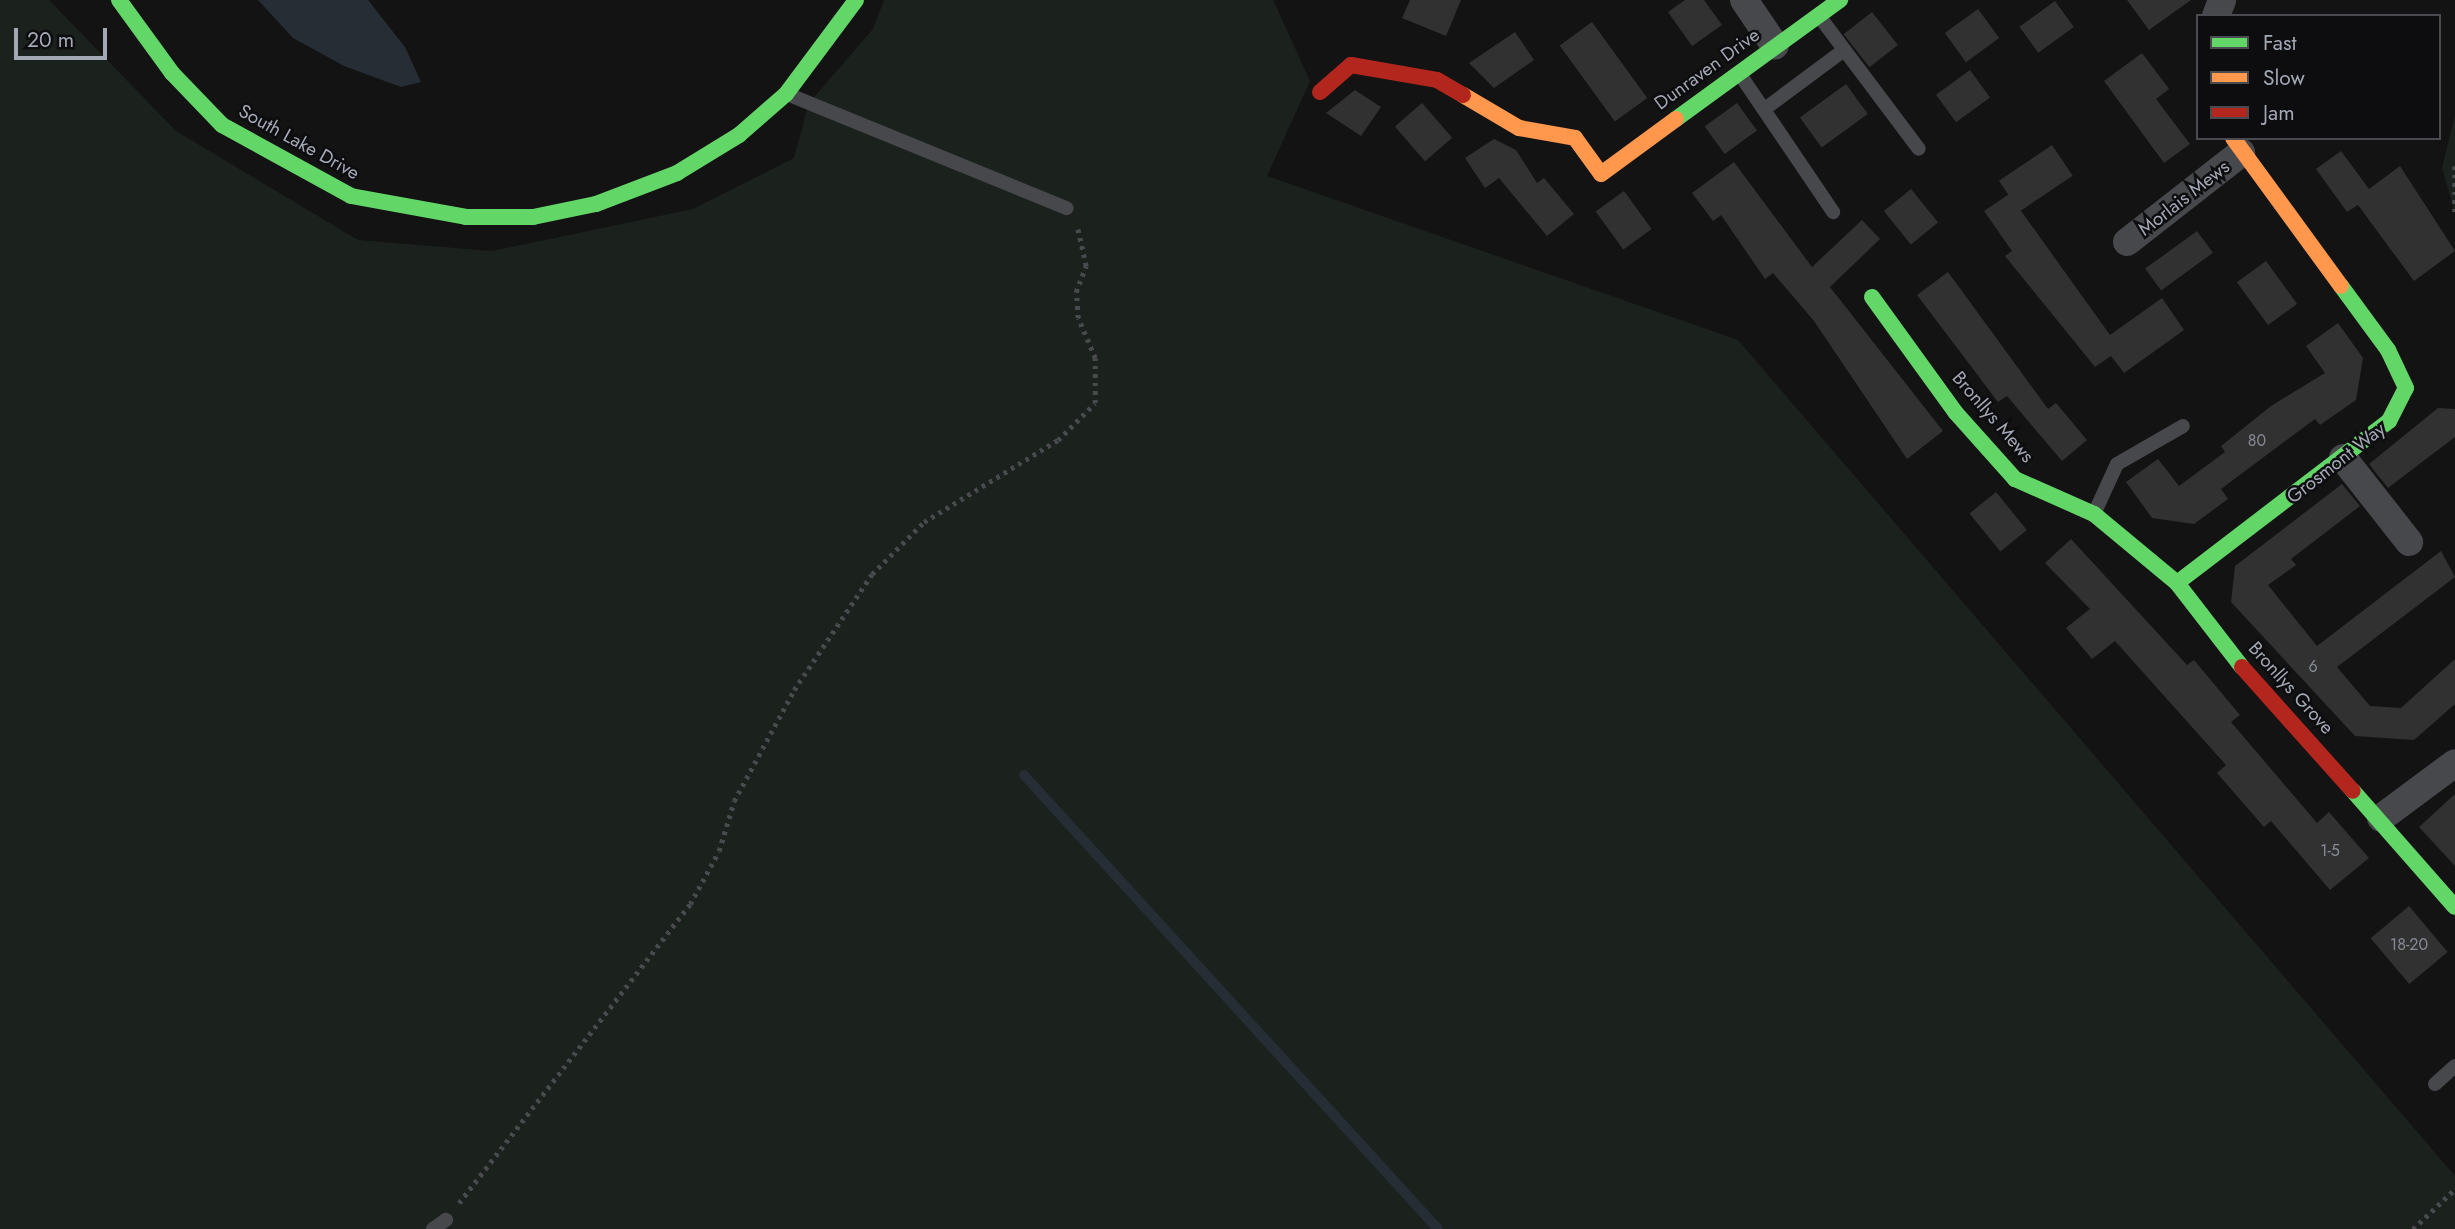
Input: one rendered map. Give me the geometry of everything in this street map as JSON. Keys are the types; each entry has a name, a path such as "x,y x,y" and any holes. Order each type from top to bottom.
{"street":[{"name":"South Lake Drive","path":"119,0 172,73 222,125 351,196 406,211 533,217 596,204 677,173 739,135 786,94 856,0"},
{"path":"1744,0 1775,46"},
{"name":"Dunraven Drive","path":"1320,92 1351,65 1437,80 1519,128 1575,138 1601,174 1840,0"},
{"name":"Morlais Mews","path":"2127,242 2237,146"},
{"name":"Grosmont Way","path":"2177,583 2389,421 2406,388 2388,350 2237,146"},
{"name":"Bronllys Mews","path":"1872,297 1956,413 2015,478 2094,514 2177,583"},
{"path":"2343,458 2409,542"},
{"name":"Bronllys Grove","path":"2177,583 2201,621 2381,818 2455,907"},
{"path":"2381,818 2455,763"}],"lane":[{"path":"1818,15 1919,149"},
{"path":"1766,108 1844,50"},
{"path":"1738,72 1766,108 1833,212"},
{"path":"786,94 1067,208"},
{"path":"2094,514 2117,464 2183,426"},
{"path":"2435,1084 2455,1066"},
{"path":"433,1229 446,1220"}],"path":[{"path":"2455,166 2455,212"},
{"path":"446,1220 690,904 719,851 734,801 788,701 872,574 924,522 1058,440 1095,403 1095,358 1078,318 1076,292 1086,266 1084,237 1067,208"},
{"path":"2413,1229 2455,1189"}],"shaded area":[{"path":"0,0 49,0 176,131 358,240 492,251 693,209 794,158 809,103 873,29 884,0 1273,0 1310,81 1267,176 1738,340 2455,1176 2455,1229 0,1229"},
{"path":"258,0 368,0 405,47 421,82 401,87 344,66 293,38"},
{"path":"2455,115 2455,213 2442,168"}],"building":[{"path":"1410,0 1461,0 1446,36 1402,18"},
{"path":"1685,0 1704,0 1722,25 1692,46 1668,12"},
{"path":"2127,0 2191,0 2149,30"},
{"path":"2055,1 2074,27 2038,53 2019,27"},
{"path":"1978,9 1999,38 1966,62 1945,33"},
{"path":"1872,12 1898,45 1869,67 1844,34"},
{"path":"1592,22 1647,98 1615,122 1560,46"},
{"path":"1515,32 1534,60 1494,88 1469,63"},
{"path":"2142,53 2169,89 2156,99 2190,144 2164,163 2104,81"},
{"path":"1970,70 1990,98 1956,122 1936,95"},
{"path":"1846,84 1868,114 1822,147 1800,118"},
{"path":"1355,90 1381,107 1361,136 1326,113"},
{"path":"1422,103 1452,138 1425,161 1395,127"},
{"path":"1737,103 1757,131 1725,154 1705,127"},
{"path":"1494,139 1516,150 1537,183 1544,178 1574,214 1547,236 1499,178 1485,188 1465,158"},
{"path":"2052,145 2073,176 2020,211 1999,181"},
{"path":"2341,151 2369,189 2400,166 2455,251 2414,281 2358,205 2347,212 2316,169"},
{"path":"1734,162 1812,267 1862,220 1880,239 1830,287 1943,431 1907,459 1814,321 1773,273 1765,279 1721,215 1713,221 1692,193"},
{"path":"1911,189 1938,222 1911,244 1884,211"},
{"path":"1624,191 1652,229 1623,250 1596,212"},
{"path":"2009,194 2110,335 2162,298 2184,330 2124,373 2111,356 2095,367 2005,256 2012,251 1984,211"},
{"path":"2197,231 2213,253 2161,290 2145,269"},
{"path":"2266,261 2297,304 2268,325 2237,282"},
{"path":"1948,272 2048,409 2056,403 2087,440 2062,461 2007,396 1998,402 1917,295"},
{"path":"2338,323 2363,358 2356,400 2320,425 2315,419 2221,489 2228,499 2194,524 2152,518 2126,482 2158,459 2179,486 2225,452 2221,446 2271,406 2325,373 2306,346"},
{"path":"2438,408 2455,409 2455,437 2388,488 2369,464"},
{"path":"2342,484 2360,506 2291,559 2296,565 2268,585 2317,646 2441,551 2455,577 2337,667 2370,706 2401,708 2455,659 2455,704 2414,740 2355,736 2231,602 2235,566"},
{"path":"1996,492 2027,530 2000,551 1970,513"},
{"path":"2071,539 2187,665 2194,660 2240,715 2231,722 2317,823 2329,812 2369,858 2330,890 2271,821 2264,827 2217,773 2226,765 2115,641 2092,659 2066,628 2090,609 2045,563"},
{"path":"2455,794 2455,866 2419,827"},
{"path":"2409,906 2448,952 2409,984 2371,938"}],"waterway":[{"path":"1024,775 1438,1229"}],"traffic: fast":[{"path":"119,0 172,73 222,125 351,196 466,217 533,217 596,204 677,173 739,135 786,94 856,0"},
{"path":"1676,119 1840,0"},
{"path":"2177,583 2389,421 2406,388 2388,350 2341,286"},
{"path":"1872,297 1956,413 2015,479 2094,514 2177,583 2242,667"},
{"path":"2353,791 2455,907"}],"traffic: slow":[{"path":"1463,95 1519,128 1575,138 1601,174 1676,119"},
{"path":"2234,140 2341,286"}],"traffic: jam":[{"path":"1320,92 1351,65 1437,80 1463,95"},
{"path":"2242,667 2353,791"}]}
